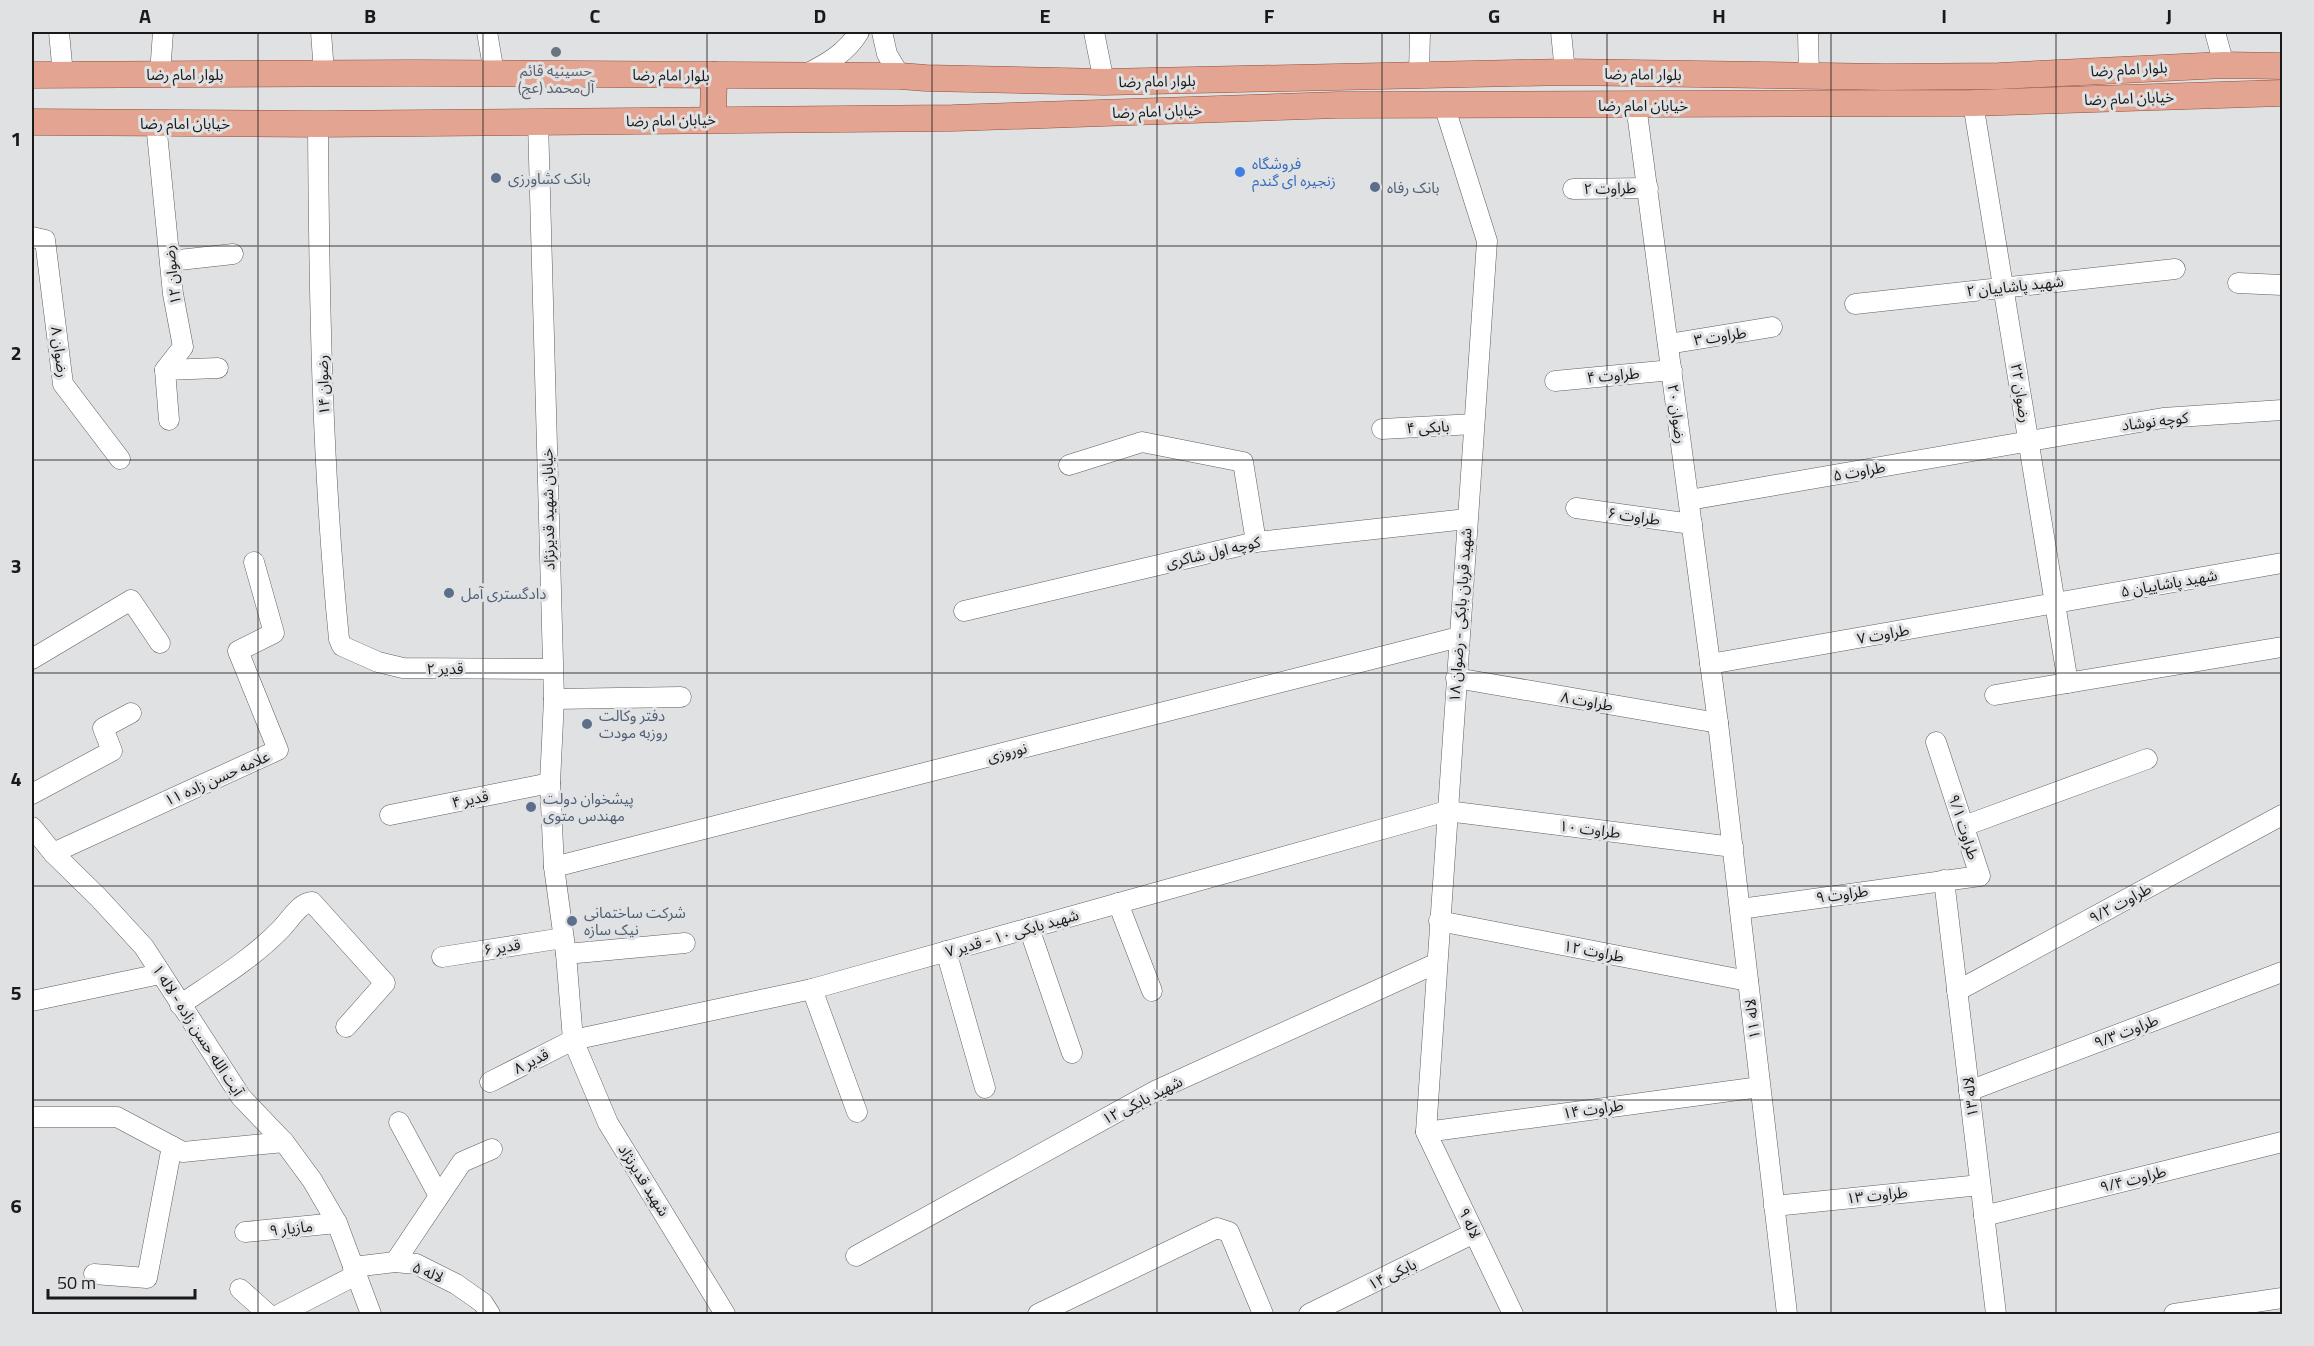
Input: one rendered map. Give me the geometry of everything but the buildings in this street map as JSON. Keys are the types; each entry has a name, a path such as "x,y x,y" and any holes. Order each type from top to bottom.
{"main road":[{"name":"بلوار امام رضا","path":"32,75 494,73 900,76 1104,82 1564,72 1809,78 1999,75 2224,65 2283,66"},
{"path":"713,119 714,75"},
{"path":"926,78 928,118"},
{"name":"خیابان امام رضا","path":"32,122 318,124 928,118 1338,105 1973,103 2283,93"}],"street":[{"path":"60,32 63,75"},
{"path":"160,74 163,32"},
{"path":"321,32 324,73"},
{"path":"487,32 494,73"},
{"path":"801,76 825,65 854,40 859,32"},
{"path":"882,32 887,54 900,76"},
{"path":"1094,32 1104,82"},
{"path":"1419,74 1420,32"},
{"path":"1561,32 1564,72"},
{"path":"1808,32 1809,78"},
{"path":"2215,32 2224,65"},
{"name":"رضوان ۲۲","path":"1973,103 2068,683"},
{"name":"شهید قربان بابکی - رضوان ۱۸","path":"1426,1132 1486,241 1444,105"},
{"name":"رضوان ۲۰","path":"1636,105 1718,723"},
{"name":"خيابان شهيد قديرنژاد","path":"538,121 554,699 550,783 554,867 573,1040"},
{"name":"رضوان ۱۲","path":"156,123 173,294 183,347 165,370"},
{"name":"رضوان ۱۴","path":"318,124 319,254 325,442 334,584 339,639 342,646"},
{"name":"طراوت ۲","path":"1573,189 1648,188"},
{"name":"رضوان ۸","path":"32,237 45,240 63,384 120,459"},
{"path":"170,261 233,254"},
{"name":"شهید پاشاییان ۲","path":"1856,304 2175,269"},
{"path":"2238,283 2283,285"},
{"name":"طراوت ۳","path":"1668,344 1772,327"},
{"path":"169,420 165,370 218,368"},
{"name":"طراوت ۴","path":"1555,381 1672,370"},
{"name":"کوچه نوشاد","path":"2028,441 2163,418 2283,410"},
{"name":"بابکی ۴","path":"1382,429 1474,424"},
{"name":"طراوت ۵","path":"1689,500 2028,441"},
{"path":"1069,465 1142,442 1243,462 1256,542"},
{"name":"طراوت ۶","path":"1576,508 1692,524"},
{"name":"کوچه اول شاکری","path":"964,611 1256,542 1467,519"},
{"name":"علامه حسن زاده ۱۱","path":"53,853 278,750 238,651 274,633 254,562"},
{"name":"شهید پاشاییان ۵","path":"2055,604 2283,563"},
{"path":"32,658 131,600 160,643"},
{"name":"طراوت ۷","path":"1710,664 2055,604"},
{"name":"نوروزی","path":"554,867 1459,637"},
{"name":"قدیر ۲","path":"342,646 378,662 403,668 552,669"},
{"path":"1995,695 2283,647"},
{"name":"طراوت ۸","path":"1456,678 1718,723"},
{"path":"554,699 681,697"},
{"path":"32,794 112,751 103,728 131,713"},
{"name":"لاله ۱۱","path":"1718,723 1787,1314"},
{"name":"طراوت ۹/۱","path":"1936,742 1980,876 1944,880"},
{"path":"1964,826 2147,759"},
{"name":"قدیر ۴","path":"390,815 550,783"},
{"name":"طراوت ۱۰","path":"1447,811 1733,847"},
{"name":"شهید بابکی ۱۰ - قدیر ۷","path":"573,1040 812,989 1447,811"},
{"name":"طراوت ۹/۲","path":"1957,991 2283,815"},
{"name":"آیت الله حسن زاده - لاله ۱","path":"32,826 53,853 144,947 241,1097 284,1142 312,1180 337,1223 371,1314"},
{"name":"لاله ۱۳","path":"1944,880 1996,1314"},
{"name":"طراوت ۹","path":"1740,909 1944,880"},
{"path":"180,1005 248,958 280,930 305,903 312,902 385,983 346,1027"},
{"path":"1118,903 1152,991"},
{"name":"طراوت ۱۲","path":"1440,921 1748,981"},
{"path":"1029,928 1072,1053"},
{"name":"قدیر ۶","path":"442,957 564,946 685,943"},
{"path":"946,951 985,1088"},
{"name":"شهید بابکی ۱۲","path":"856,1256 1157,1090 1437,963"},
{"name":"طراوت ۹/۳","path":"1969,1090 2283,972"},
{"path":"32,1001 160,974"},
{"path":"812,989 857,1112"},
{"name":"قدیر ۸","path":"490,1082 573,1040"},
{"name":"شهید قدیرنژاد","path":"573,1040 608,1123 725,1314"},
{"name":"طراوت ۱۴","path":"1426,1132 1760,1087"},
{"path":"32,1117 117,1117 183,1152 284,1142"},
{"path":"399,1122 439,1196"},
{"name":"لاله ۹","path":"1426,1132 1513,1314"},
{"name":"طراوت ۹/۴","path":"1984,1216 2283,1142"},
{"path":"94,1274 147,1278 172,1146"},
{"path":"394,1262 462,1162 492,1149"},
{"name":"طراوت ۱۳","path":"1774,1206 1980,1185"},
{"name":"مازیار ۹","path":"245,1232 337,1223"},
{"path":"1038,1314 1217,1228 1229,1232 1263,1314"},
{"name":"بابکی ۱۴","path":"1310,1314 1474,1233"},
{"name":"لاله ۵","path":"355,1271 394,1262 416,1264 456,1284 483,1303 490,1314"},
{"path":"280,1314 355,1271"},
{"path":"240,1289 268,1314"},
{"path":"2174,1314 2283,1298"}],"place":[{"name":"حسینیه قائم آل‌محمد (عج)","path":"556,52"},
{"name":"فروشگاه زنجیره ای گندم","path":"1240,172"},
{"name":"بانک کشاورزی","path":"496,178"},
{"name":"بانک رفاه","path":"1375,187"},
{"name":"دادگستری آمل","path":"449,593"},
{"name":"دفتر وکالت روزبه مودت","path":"587,724"},
{"name":"پیشخوان دولت مهندس متوی","path":"531,807"},
{"name":"شرکت ساختمانی نیک سازه","path":"572,921"}]}
